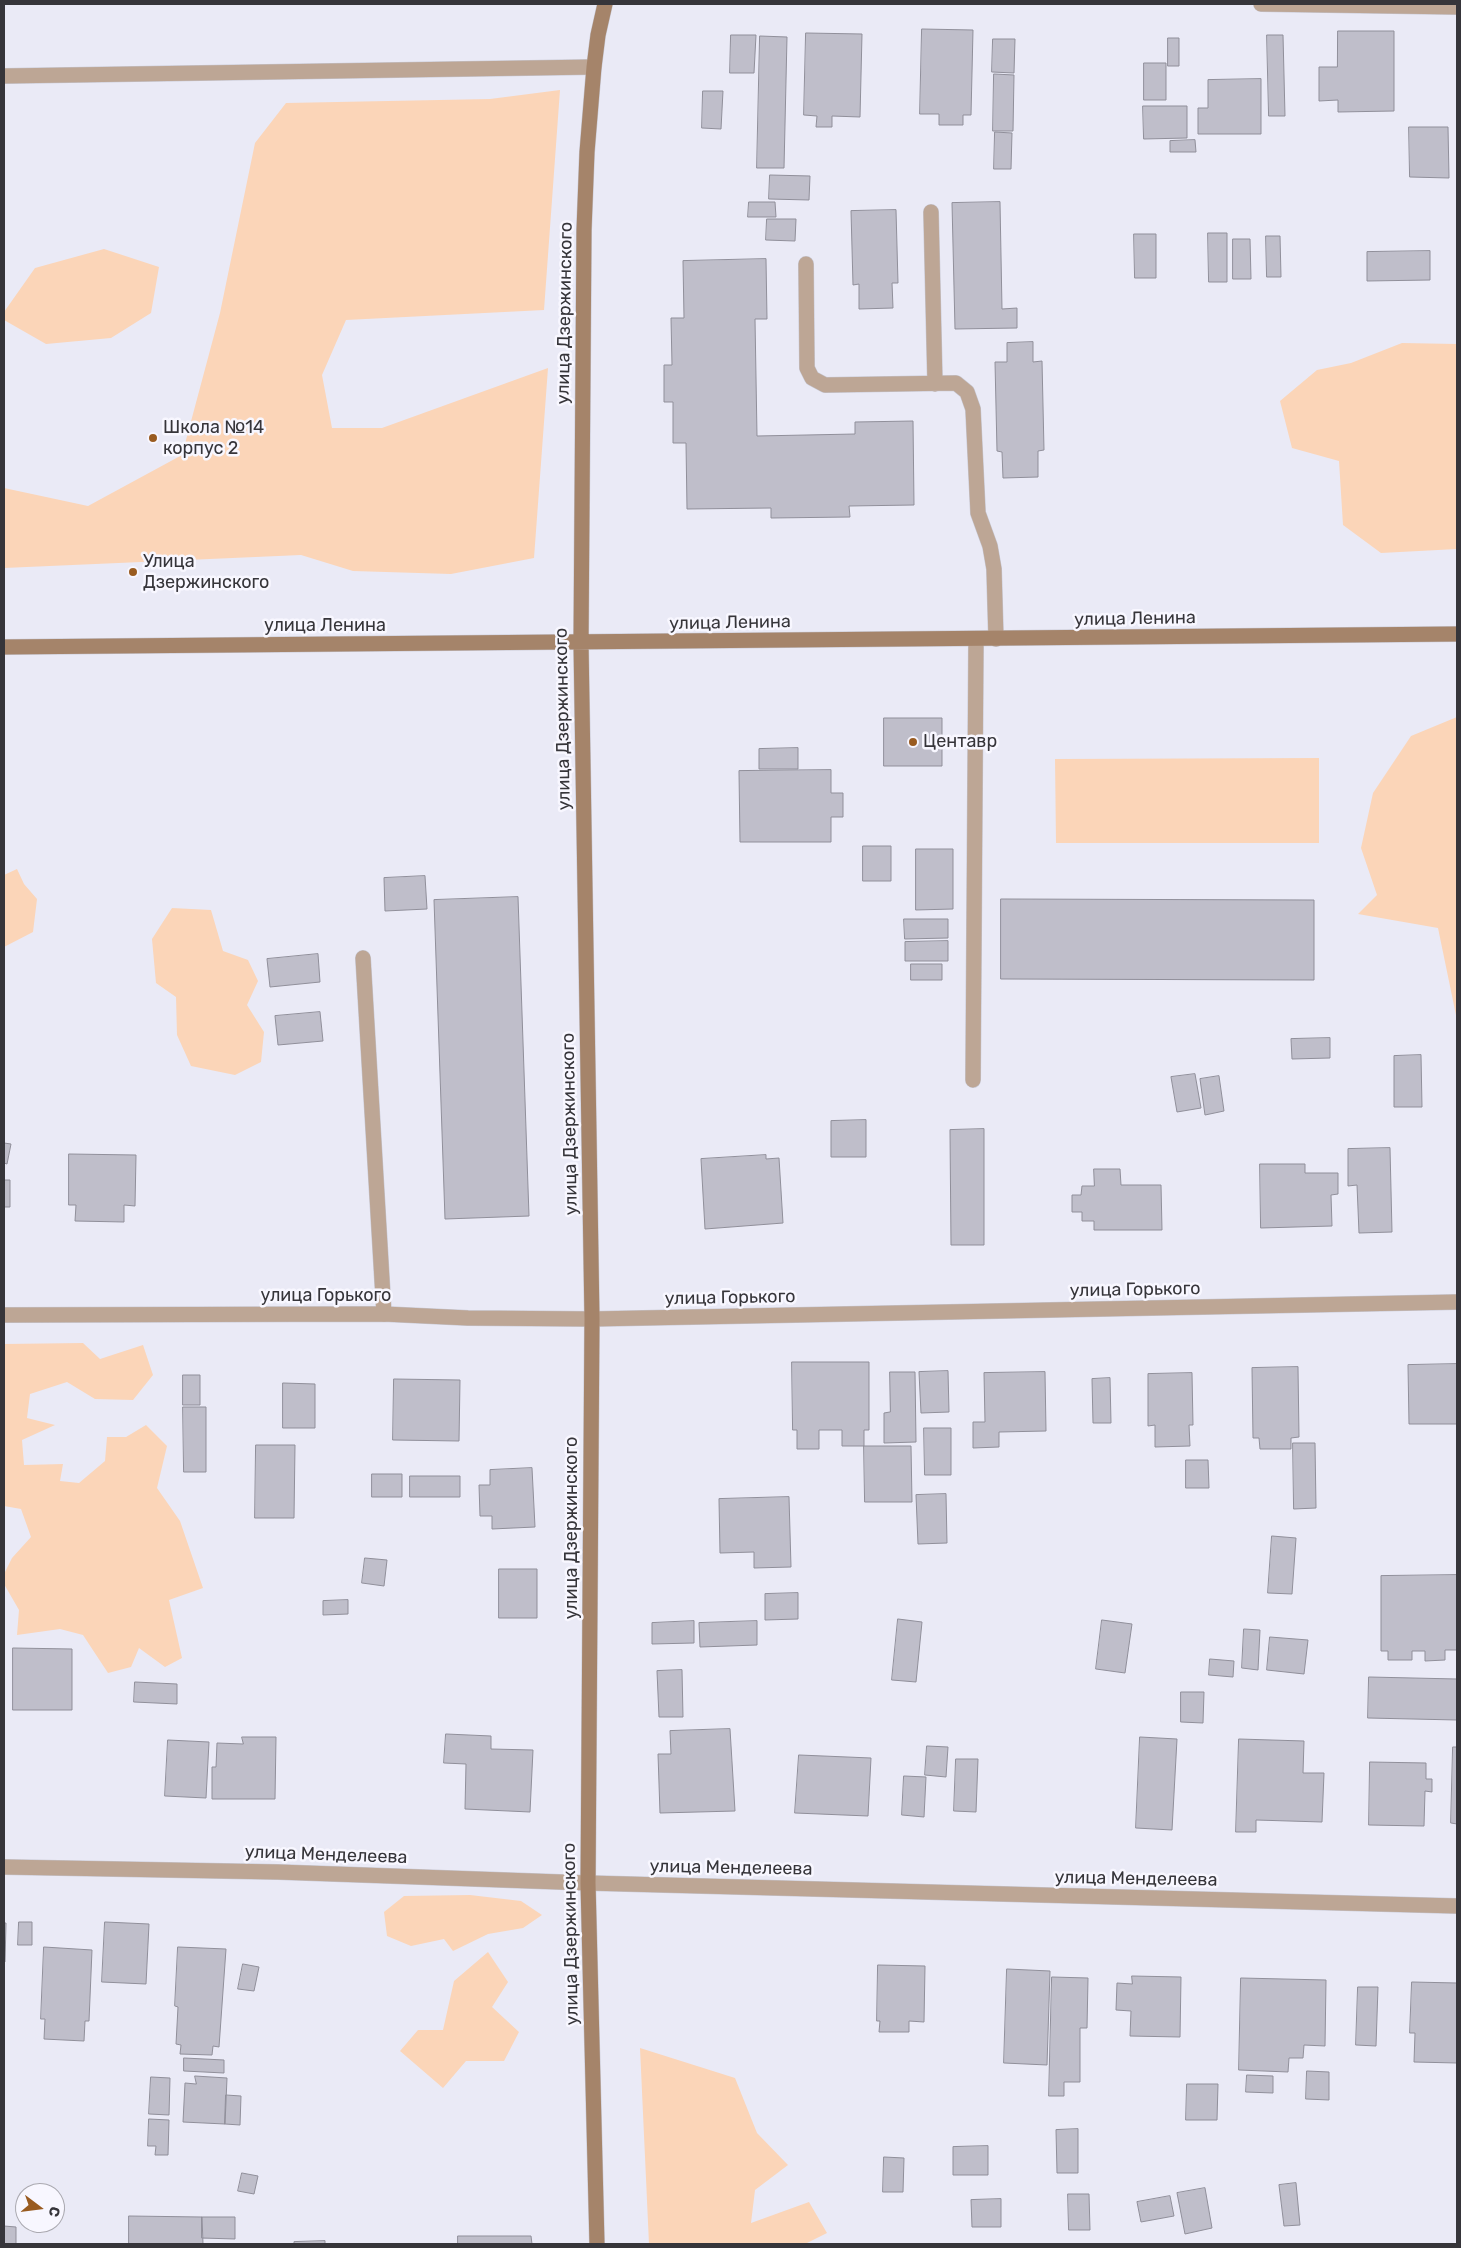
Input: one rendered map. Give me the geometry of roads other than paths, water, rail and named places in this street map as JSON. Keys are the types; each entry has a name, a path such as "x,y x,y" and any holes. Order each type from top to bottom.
{"main road":[{"name":"улица Дзержинского","path":"597,2244 588,1883 592,1319 581,643 584,230 587,152 594,67 598,35 605,4"},
{"name":"улица Ленина","path":"4,647 1457,634"}],"street":[{"path":"1262,4 1457,7"},
{"path":"4,76 594,67"},
{"path":"932,212 935,384"},
{"path":"806,264 807,368 812,378 825,385 956,383 967,392 973,408 978,513 990,546 994,569 996,639"},
{"path":"973,1080 976,639"},
{"path":"363,958 384,1314"},
{"name":"улица Горького","path":"4,1315 384,1314 468,1318 592,1319 1457,1302"},
{"name":"улица Менделеева","path":"4,1867 278,1872 588,1883 1457,1906"}],"place":[{"name":"Школа №14 корпус 2","path":"153,438"},
{"name":"Улица Дзержинского","path":"133,572"},
{"name":"Центавр","path":"913,742"}]}
